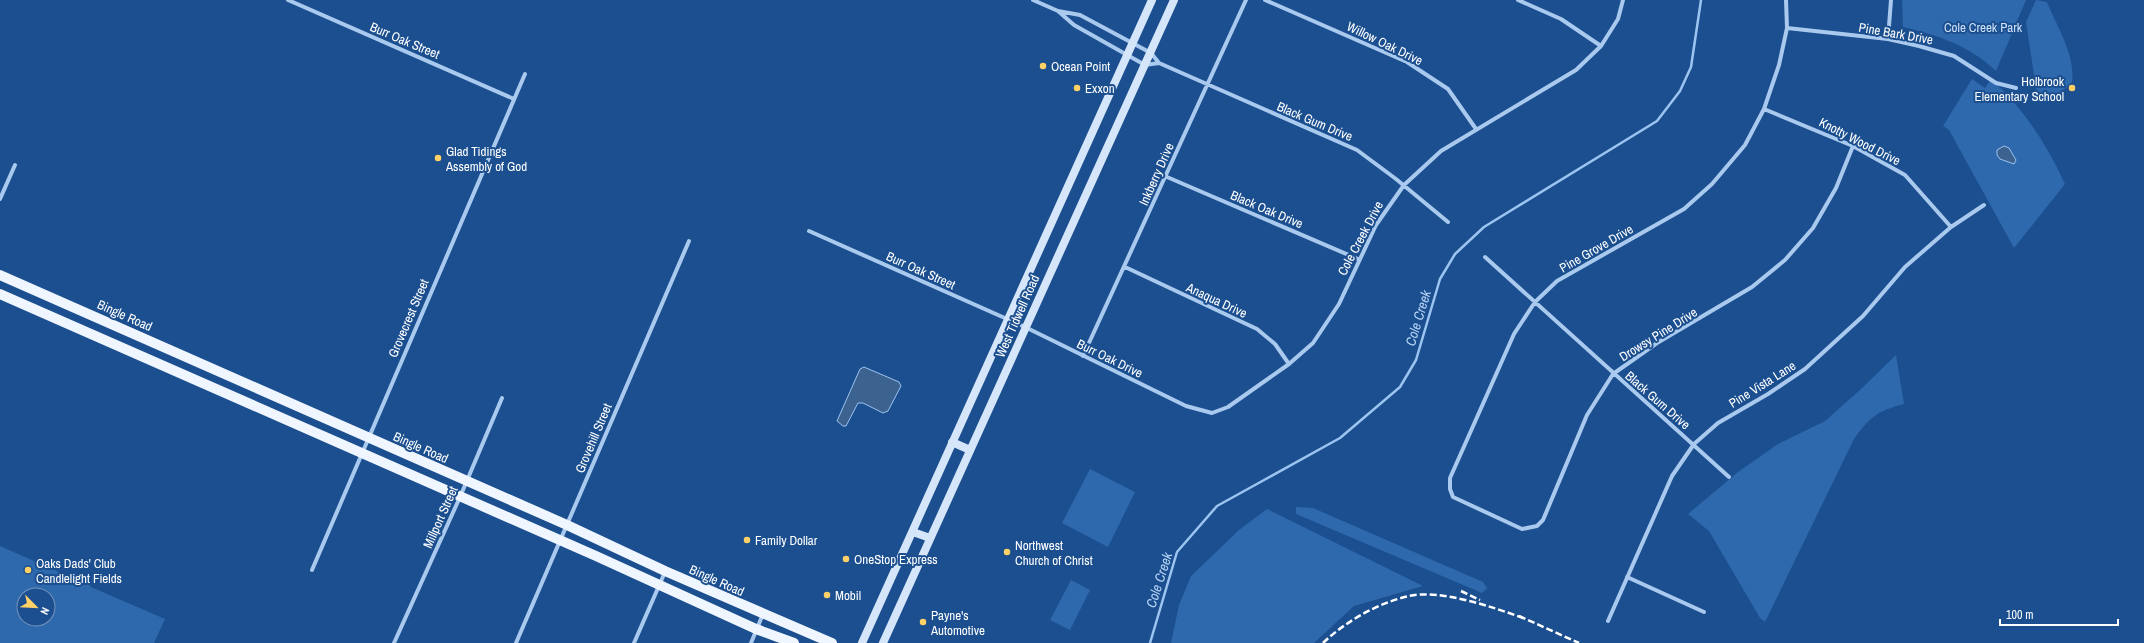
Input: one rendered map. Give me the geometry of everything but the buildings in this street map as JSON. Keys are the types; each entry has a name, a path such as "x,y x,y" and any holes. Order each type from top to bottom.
{"main road":[{"name":"West Tidwell Road","path":"862,643 1152,0"},
{"name":"West Tidwell Road","path":"882,643 1174,0"},
{"name":"Bingle Road","path":"0,275 567,525 665,571 832,643"},
{"path":"0,294 560,540 756,629 794,643"},
{"path":"160,364 168,348"},
{"path":"952,442 970,450"},
{"path":"912,532 930,538"}],"street":[{"name":"Burr Oak Street","path":"288,0 514,98"},
{"path":"1033,0 1058,11 1080,15 1151,53"},
{"name":"Inkberry Drive","path":"1083,356 1167,177 1206,85 1246,0"},
{"name":"Willow Oak Drive","path":"1265,0 1407,62 1448,89 1476,130"},
{"path":"1518,0 1561,19 1601,46"},
{"name":"Cole Creek Drive","path":"1186,406 1212,413 1228,407 1289,364 1313,343 1338,304 1358,259 1376,225 1404,185 1441,151 1576,70 1601,46 1618,19 1623,0"},
{"name":"Pine Grove Drive","path":"1489,515 1453,497 1450,489 1450,478 1514,334 1535,302 1557,281 1684,210 1712,184 1745,145 1764,109 1779,65 1787,28 1786,0"},
{"path":"1888,39 1891,0"},
{"path":"1058,11 1074,25 1145,65 1159,63"},
{"name":"Pine Bark Drive","path":"1787,28 1888,39 1954,56 1996,84 2016,88"},
{"name":"Black Gum Drive","path":"1151,53 1159,63 1206,85 1357,150 1404,185 1448,222"},
{"name":"Grovecrest Street","path":"312,570 525,74"},
{"name":"Knotty Wood Drive","path":"1764,109 1853,146 1905,175 1951,227"},
{"name":"Drowsy Pine Drive","path":"1489,515 1522,529 1537,526 1543,520 1587,415 1613,374 1657,343 1752,287 1785,260 1813,228 1836,188 1853,146"},
{"path":"0,199 15,165"},
{"name":"Black Oak Drive","path":"1167,177 1358,259"},
{"name":"Pine Vista Lane","path":"1608,621 1672,476 1694,444 1718,423 1768,394 1804,369 1863,316 1905,267 1951,227 1984,205"},
{"name":"Burr Oak Street","path":"809,231 1025,327"},
{"name":"Grovehill Street","path":"516,643 689,241"},
{"name":"Black Gum Drive","path":"1485,257 1613,374 1694,444 1729,478"},
{"name":"Anaqua Drive","path":"1125,267 1257,329 1275,344 1289,364"},
{"name":"Burr Oak Drive","path":"1025,327 1186,406"},
{"name":"Millport Street","path":"394,643 460,497 502,398"},
{"path":"634,643 665,571"},
{"path":"1627,577 1704,612"},
{"path":"751,643 763,614"}],"green space":[{"name":"Cole Creek Park","path":"1902,0 2026,0 1996,71 1986,62 1964,48 1941,38 1903,27"},
{"path":"2036,0 2047,2 2065,42 2071,62 2072,72 2072,82 2055,98 2041,101 2036,88 2026,22"},
{"path":"1972,79 1985,88 1991,79 2014,102 2042,141 2065,184 2014,248 1949,130 1943,126"},
{"path":"1896,355 1904,404 1887,409 1875,416 1865,425 1854,439 1765,622 1760,618 1709,531 1688,514 1738,472 1778,444 1825,421"},
{"path":"1090,469 1135,492 1108,547 1062,523"},
{"path":"1296,507 1313,508 1483,582 1487,588 1482,593 1296,514"},
{"path":"1267,509 1423,586 1354,606 1314,643 1171,643 1179,605 1191,576 1239,530"},
{"name":"Oaks Dads' Club Candlelight Fields","path":"0,546 86,584 88,583 91,587 165,619 154,643 0,643"},
{"path":"1071,580 1090,590 1070,630 1050,620"}],"shaded area":[{"path":"2004,146 2009,148 2016,160 2014,164 2000,159 1997,155 1997,150"},
{"path":"864,367 899,382 901,386 888,411 883,413 863,403 858,403 846,426 843,426 837,421 860,369"}],"waterway":[{"name":"Cole Creek","path":"1150,643 1177,552 1217,506 1340,438 1400,387 1416,360 1440,279 1455,254 1484,227 1657,121 1680,91 1691,67 1701,0"}],"railway":[{"path":"1461,591 1480,600"},
{"path":"1323,643 1352,620 1374,608 1397,599 1422,594 1466,600 1523,618"},
{"path":"1519,616 1579,643"}],"place":[{"name":"Ocean Point","path":"1043,66"},
{"name":"Exxon","path":"1077,88"},
{"name":"Holbrook Elementary School","path":"2072,88"},
{"name":"Glad Tidings Assembly of God","path":"438,158"},
{"name":"Family Dollar","path":"747,540"},
{"name":"Northwest Church of Christ","path":"1007,552"},
{"name":"OneStop Express","path":"846,559"},
{"name":"Oaks Dads' Club Candlelight Fields","path":"28,570"},
{"name":"Mobil","path":"827,595"},
{"name":"Payne's Automotive","path":"923,622"}]}
